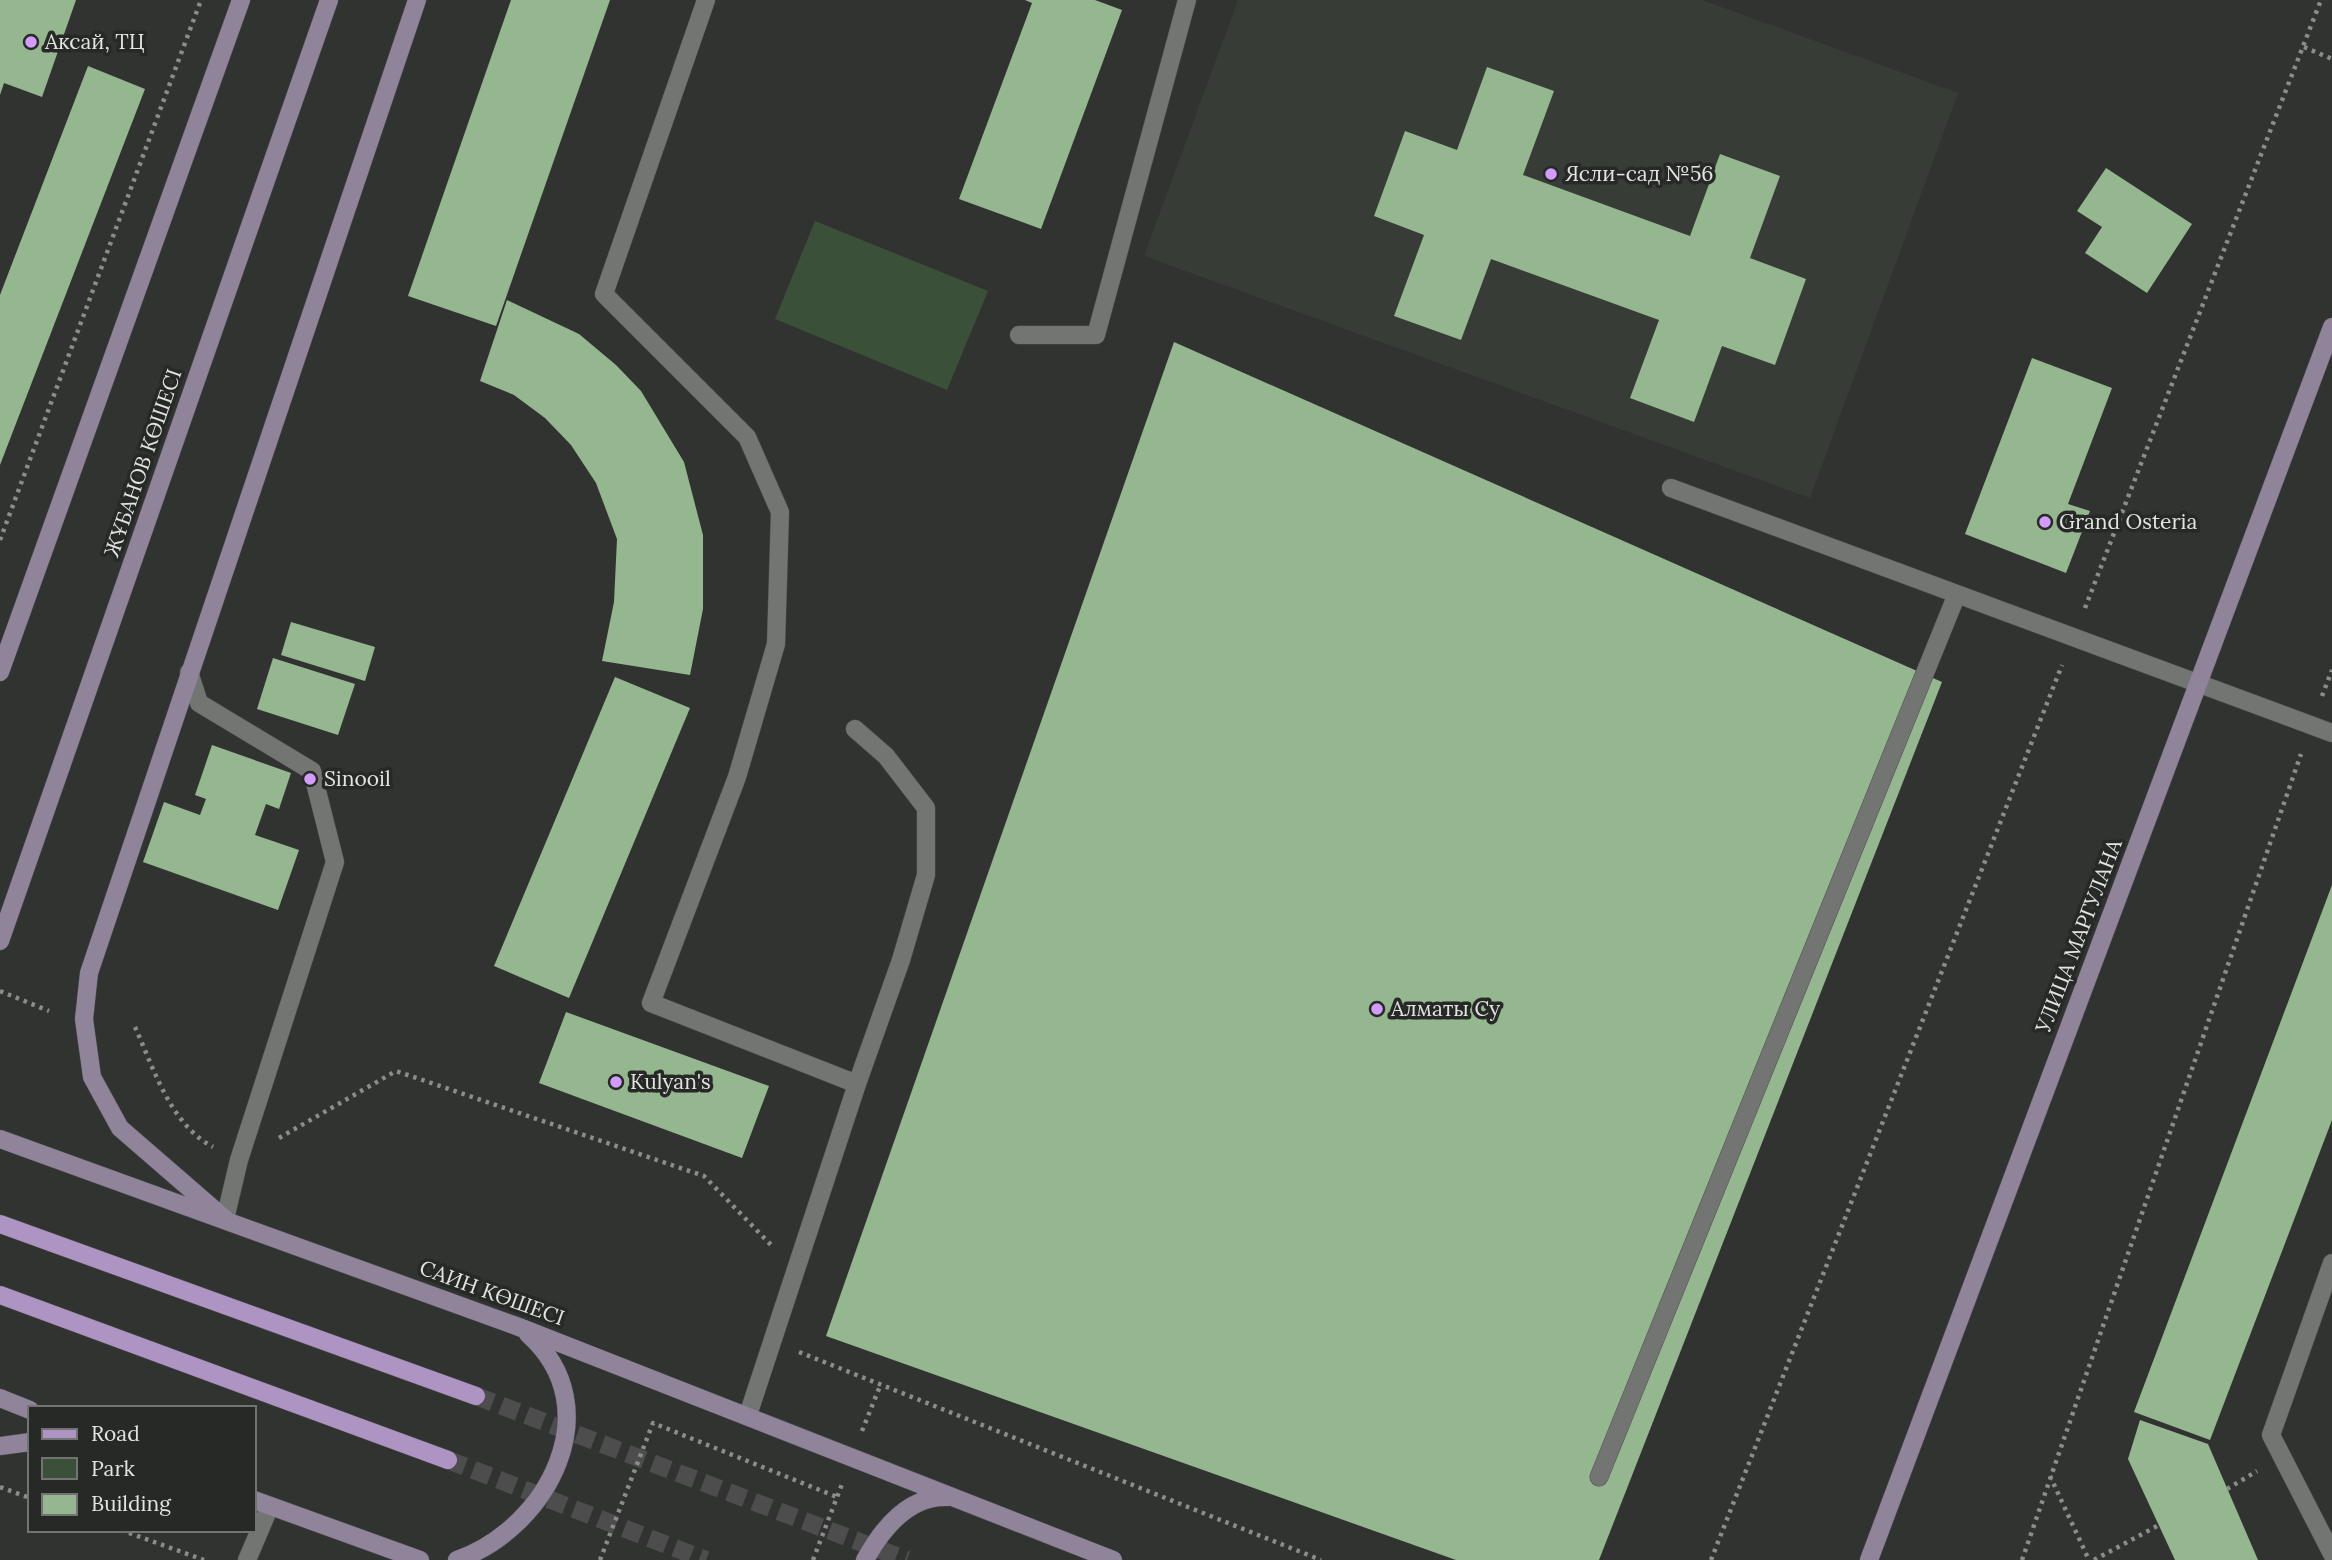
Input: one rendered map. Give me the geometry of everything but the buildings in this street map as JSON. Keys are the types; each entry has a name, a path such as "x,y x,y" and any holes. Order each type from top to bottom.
{"main road":[{"path":"0,672 241,0"},
{"name":"ЖҰБАНОВ КӨШЕСІ","path":"0,941 329,0"},
{"path":"225,1219 120,1128 92,1077 84,1019 89,974 417,0"},
{"name":"УЛИЦА МАРГУЛАНА","path":"1869,1560 2332,327"},
{"name":"САИН КӨШЕСІ","path":"0,1139 519,1327 1113,1560"},
{"path":"0,1224 476,1396"},
{"path":"0,1296 448,1460"},
{"path":"457,1560 488,1546 528,1513 554,1472 562,1448 567,1408 565,1386 552,1359 519,1327"},
{"path":"0,1398 28,1409"},
{"path":"0,1446 28,1442"},
{"path":"865,1560 883,1531 918,1502 932,1497 965,1500"},
{"path":"262,1503 420,1560"}],"lane":[{"path":"706,0 604,294 747,437 780,512 776,644 737,777 651,1003 857,1084"},
{"path":"1019,335 1096,335 1187,0"},
{"path":"1671,488 2332,733"},
{"path":"1599,1477 1957,594"},
{"path":"189,672 199,703 312,771 335,862 239,1160 225,1219"},
{"path":"748,1415 857,1084 901,960 926,875 926,808 886,756 855,729"},
{"path":"2332,1263 2271,1436 2332,1554"},
{"path":"256,1526 262,1503"},
{"path":"247,1560 254,1532"}],"path":[{"path":"0,540 201,0"},
{"path":"1711,1560 2321,0"},
{"path":"2304,47 2332,59"},
{"path":"2022,1560 2332,670"},
{"path":"0,991 49,1011"},
{"path":"135,1027 172,1107 197,1138 239,1160 396,1071 704,1176 796,1270"},
{"path":"772,1341 1321,1560"},
{"path":"600,1560 653,1423 837,1497"},
{"path":"2050,1476 2089,1560"},
{"path":"0,1487 28,1497"},
{"path":"2094,1560 2159,1525"},
{"path":"127,1532 204,1560"}],"shaded area":[{"name":"Ясли-сад №56","path":"1238,0 1702,0 1958,93 1810,498 1144,256"}],"green space":[{"path":"815,221 988,291 947,390 775,319"}],"tunnel":[{"path":"476,1396 907,1560"},
{"path":"448,1460 706,1560"}],"place":[{"name":"Аксай, ТЦ","path":"31,42"},
{"name":"Ясли-сад №56","path":"1551,174"},
{"name":"Grand Osteria","path":"2045,522"},
{"name":"Sinooil","path":"310,779"},
{"name":"Алматы Су","path":"1377,1009"},
{"name":"Kulyan's","path":"616,1082"}]}
